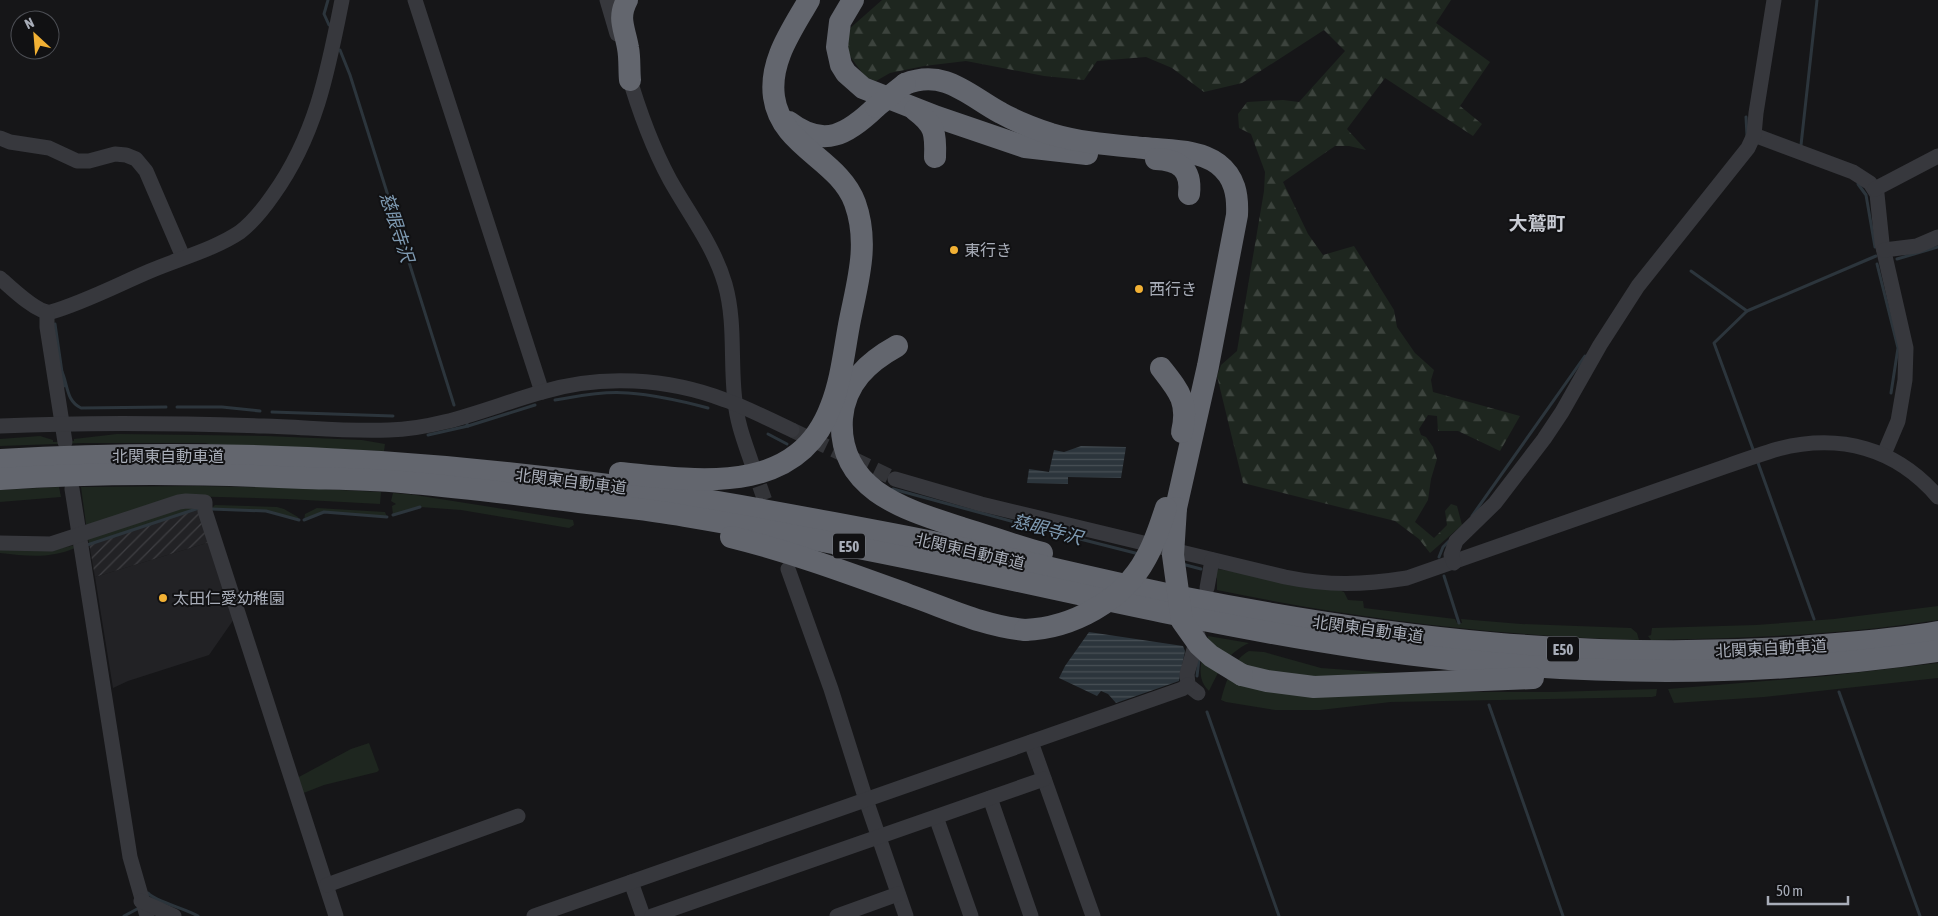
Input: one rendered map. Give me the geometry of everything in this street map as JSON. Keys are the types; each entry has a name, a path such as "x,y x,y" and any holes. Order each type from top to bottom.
{"highway":[{"path":"627,0 623,8 622,28 628,46 630,80"},
{"path":"456,468 519,467 700,480 730,479 761,473 776,467 804,448 815,436 824,422 838,385 863,251 863,235 854,201 847,188 833,172 789,132 778,112 774,98 774,72 778,58 809,0"},
{"path":"853,0 840,22 837,47 841,65 846,73 863,88 912,108 1025,147 1070,153 1161,159 1178,163 1189,177 1190,194"},
{"path":"586,502 612,513 641,521 684,527 757,544 879,584 982,623 1025,630 1054,627 1069,622 1101,604 1120,590 1145,560 1171,508 1208,366 1237,215 1238,202 1232,180 1226,172 1217,164 1196,154 1100,144 1054,135 1018,122 951,84 938,79 928,78 905,84 854,127 832,136 819,137 804,132 789,122 774,98"},
{"path":"912,108 927,119 933,128 936,138 935,157"},
{"path":"896,346 881,355 859,374 850,389 844,407 842,425 846,450 853,467 866,484 884,497 911,510 1029,550 1199,593"},
{"path":"1162,368 1178,390 1183,400 1185,411 1171,508 1173,555 1182,621 1199,645 1211,656 1242,675 1267,682 1314,687 1692,670"},
{"name":"北関東自動車道","path":"0,460 192,455 376,462 456,468 609,486 911,538 1199,593 1317,622 1458,641 1556,649 1690,652 1854,643 1938,632"},
{"name":"北関東自動車道","path":"0,479 105,474 283,476 406,482 586,502 682,515 744,526 908,557 1205,620 1369,649 1516,665 1612,670 1692,670 1850,662 1938,651"}],"street":[{"path":"0,278 26,300 47,313 56,311 213,245 241,231 264,207 283,182 311,126 327,71 342,0"},
{"path":"415,0 542,392"},
{"path":"607,0 638,106 656,152 671,182 714,256 725,284 734,346 735,404 752,464"},
{"path":"1454,563 1451,555 1456,541 1508,488 1562,412 1591,360 1638,286 1748,148 1754,135 1755,118 1774,0"},
{"path":"1754,135 1854,172 1864,178 1875,189 1884,250 1906,348 1905,380 1898,421 1884,454"},
{"path":"0,138 10,142 49,148 77,161 88,161 115,154 126,155 136,159 146,171 183,257"},
{"path":"1875,189 1938,156"},
{"path":"1884,250 1917,246 1938,238"},
{"path":"47,313 47,327 65,442"},
{"path":"0,426 62,423 172,423 390,430 439,423 542,392 587,382 631,381 680,388 715,396 792,430"},
{"path":"895,479 980,504 1212,560 1306,581 1352,585 1407,578 1779,449 1812,443 1851,444 1884,454 1908,470 1938,497"},
{"path":"72,488 130,857 147,916"},
{"path":"0,542 52,544 179,502 205,502 205,510 211,529 336,916"},
{"path":"1199,593 1212,560"},
{"path":"788,569 831,689 878,837 906,916"},
{"path":"534,916 1182,689 1193,689 1187,674 1198,633"},
{"path":"1031,742 1093,916"},
{"path":"652,916 1044,780"},
{"path":"990,798 1031,916"},
{"path":"327,885 518,816"},
{"path":"936,817 971,916"},
{"path":"631,882 643,916"},
{"path":"837,916 898,894"},
{"path":"141,900 174,916"}],"shaded area":[{"path":"1081,446 1126,447 1121,478 1068,477 1068,484 1027,483 1029,469 1049,472 1054,450 1064,452"},
{"path":"199,508 210,542 95,577 89,543"},
{"name":"太田仁愛幼稚園","path":"210,542 234,619 209,655 128,681 113,688 95,577"},
{"path":"1089,632 1183,646 1185,651 1179,681 1116,703 1108,694 1101,691 1097,696 1059,678 1065,666"}],"green space":[{"path":"882,0 1451,0 1436,23 1490,62 1460,106 1482,124 1473,136 1385,78 1347,129 1366,150 1349,146 1335,146 1283,182 1308,234 1323,255 1354,246 1394,310 1397,327 1415,353 1434,370 1431,380 1433,392 1520,416 1500,451 1458,431 1438,431 1437,416 1428,415 1419,429 1421,435 1426,437 1433,447 1437,459 1431,479 1428,500 1415,522 1434,538 1447,525 1445,511 1451,504 1457,506 1462,525 1430,553 1419,539 1395,521 1243,483 1217,376 1221,365 1237,351 1264,191 1265,172 1251,134 1239,128 1238,114 1247,102 1283,100 1299,102 1345,51 1324,30 1242,83 1204,92 1172,68 1146,57 1097,61 1084,80 1044,76 966,61 924,66 890,73 876,81 865,77 847,52 848,30"},
{"path":"117,434 266,436 362,440 385,444 384,451 205,443 84,443 0,446 0,439 40,436 53,440 53,442 74,441 74,439"},
{"path":"198,486 381,492 380,504 182,496 88,526 86,524 81,487"},
{"path":"59,487 61,497 0,502 0,490"},
{"path":"393,493 573,520 574,525 569,528 461,510 420,507 393,515 392,506 396,504 391,501"},
{"path":"191,505 199,508 89,543 88,538"},
{"path":"215,505 277,507 298,517 299,520 266,511 211,509"},
{"path":"317,508 385,512 387,517 324,512 304,520 305,514"},
{"path":"75,545 75,548 57,554 29,556 0,553 0,548 54,550"},
{"path":"1218,569 1339,590 1344,592 1348,600 1363,601 1364,608 1455,619 1457,623 1462,623 1461,619 1521,624 1631,628 1637,633 1639,640 1532,635 1374,618 1217,590 1217,578 1214,577"},
{"path":"1938,606 1938,620 1867,629 1723,638 1651,640 1648,636 1651,635 1652,628 1756,625 1834,619"},
{"path":"1208,636 1249,643 1241,647 1224,663 1209,691 1204,685 1201,672 1202,657"},
{"path":"1249,651 1264,652 1321,668 1391,673 1391,692 1551,692 1657,689 1656,696 1652,697 1391,702 1320,710 1275,710 1221,700 1234,666"},
{"path":"1938,663 1938,678 1764,697 1674,703 1668,689 1827,676"},
{"path":"369,743 379,770 377,772 324,785 301,794 297,778 351,749"}],"waterway":[{"name":"慈眼寺沢","path":"328,0 324,14 329,25"},
{"path":"1801,145 1817,0"},
{"name":"慈眼寺沢","path":"340,50 350,75 454,405"},
{"path":"1746,117 1747,136"},
{"path":"1858,184 1866,195 1875,247"},
{"path":"1897,259 1938,247"},
{"path":"1691,271 1747,311 1876,256"},
{"path":"1877,264 1898,348 1891,393"},
{"path":"1747,311 1714,343 1754,452"},
{"path":"55,324 64,386"},
{"path":"1472,516 1585,356"},
{"path":"62,372 70,397 81,408 166,407"},
{"name":"慈眼寺沢","path":"555,400 601,393 628,393 649,395 708,408"},
{"name":"慈眼寺沢","path":"466,422 468,426 535,405"},
{"path":"177,407 222,407 260,411"},
{"path":"272,412 393,416"},
{"path":"428,435 468,426"},
{"name":"慈眼寺沢","path":"768,434 787,444"},
{"path":"1757,460 1814,619"},
{"name":"慈眼寺沢","path":"893,489 1139,554"},
{"path":"393,515 420,507"},
{"path":"87,545 199,508"},
{"path":"211,509 266,511 299,520"},
{"path":"304,520 324,512 387,517"},
{"path":"1439,557 1443,547 1449,541"},
{"name":"慈眼寺沢","path":"1182,564 1201,569"},
{"path":"1444,576 1459,623"},
{"name":"慈眼寺沢","path":"1197,676 1199,659"},
{"path":"1839,692 1920,916"},
{"path":"1489,705 1563,916"},
{"path":"1207,712 1279,916"},
{"path":"148,893 157,899 198,916"},
{"path":"124,916 139,908"}],"tunnel":[{"path":"792,430 895,479"},
{"path":"752,464 771,518"}],"place":[{"name":"東行き","path":"954,250"},
{"name":"西行き","path":"1139,289"},
{"name":"太田仁愛幼稚園","path":"163,598"}],"district":[{"name":"大鷲町","path":"1537,223"}]}
